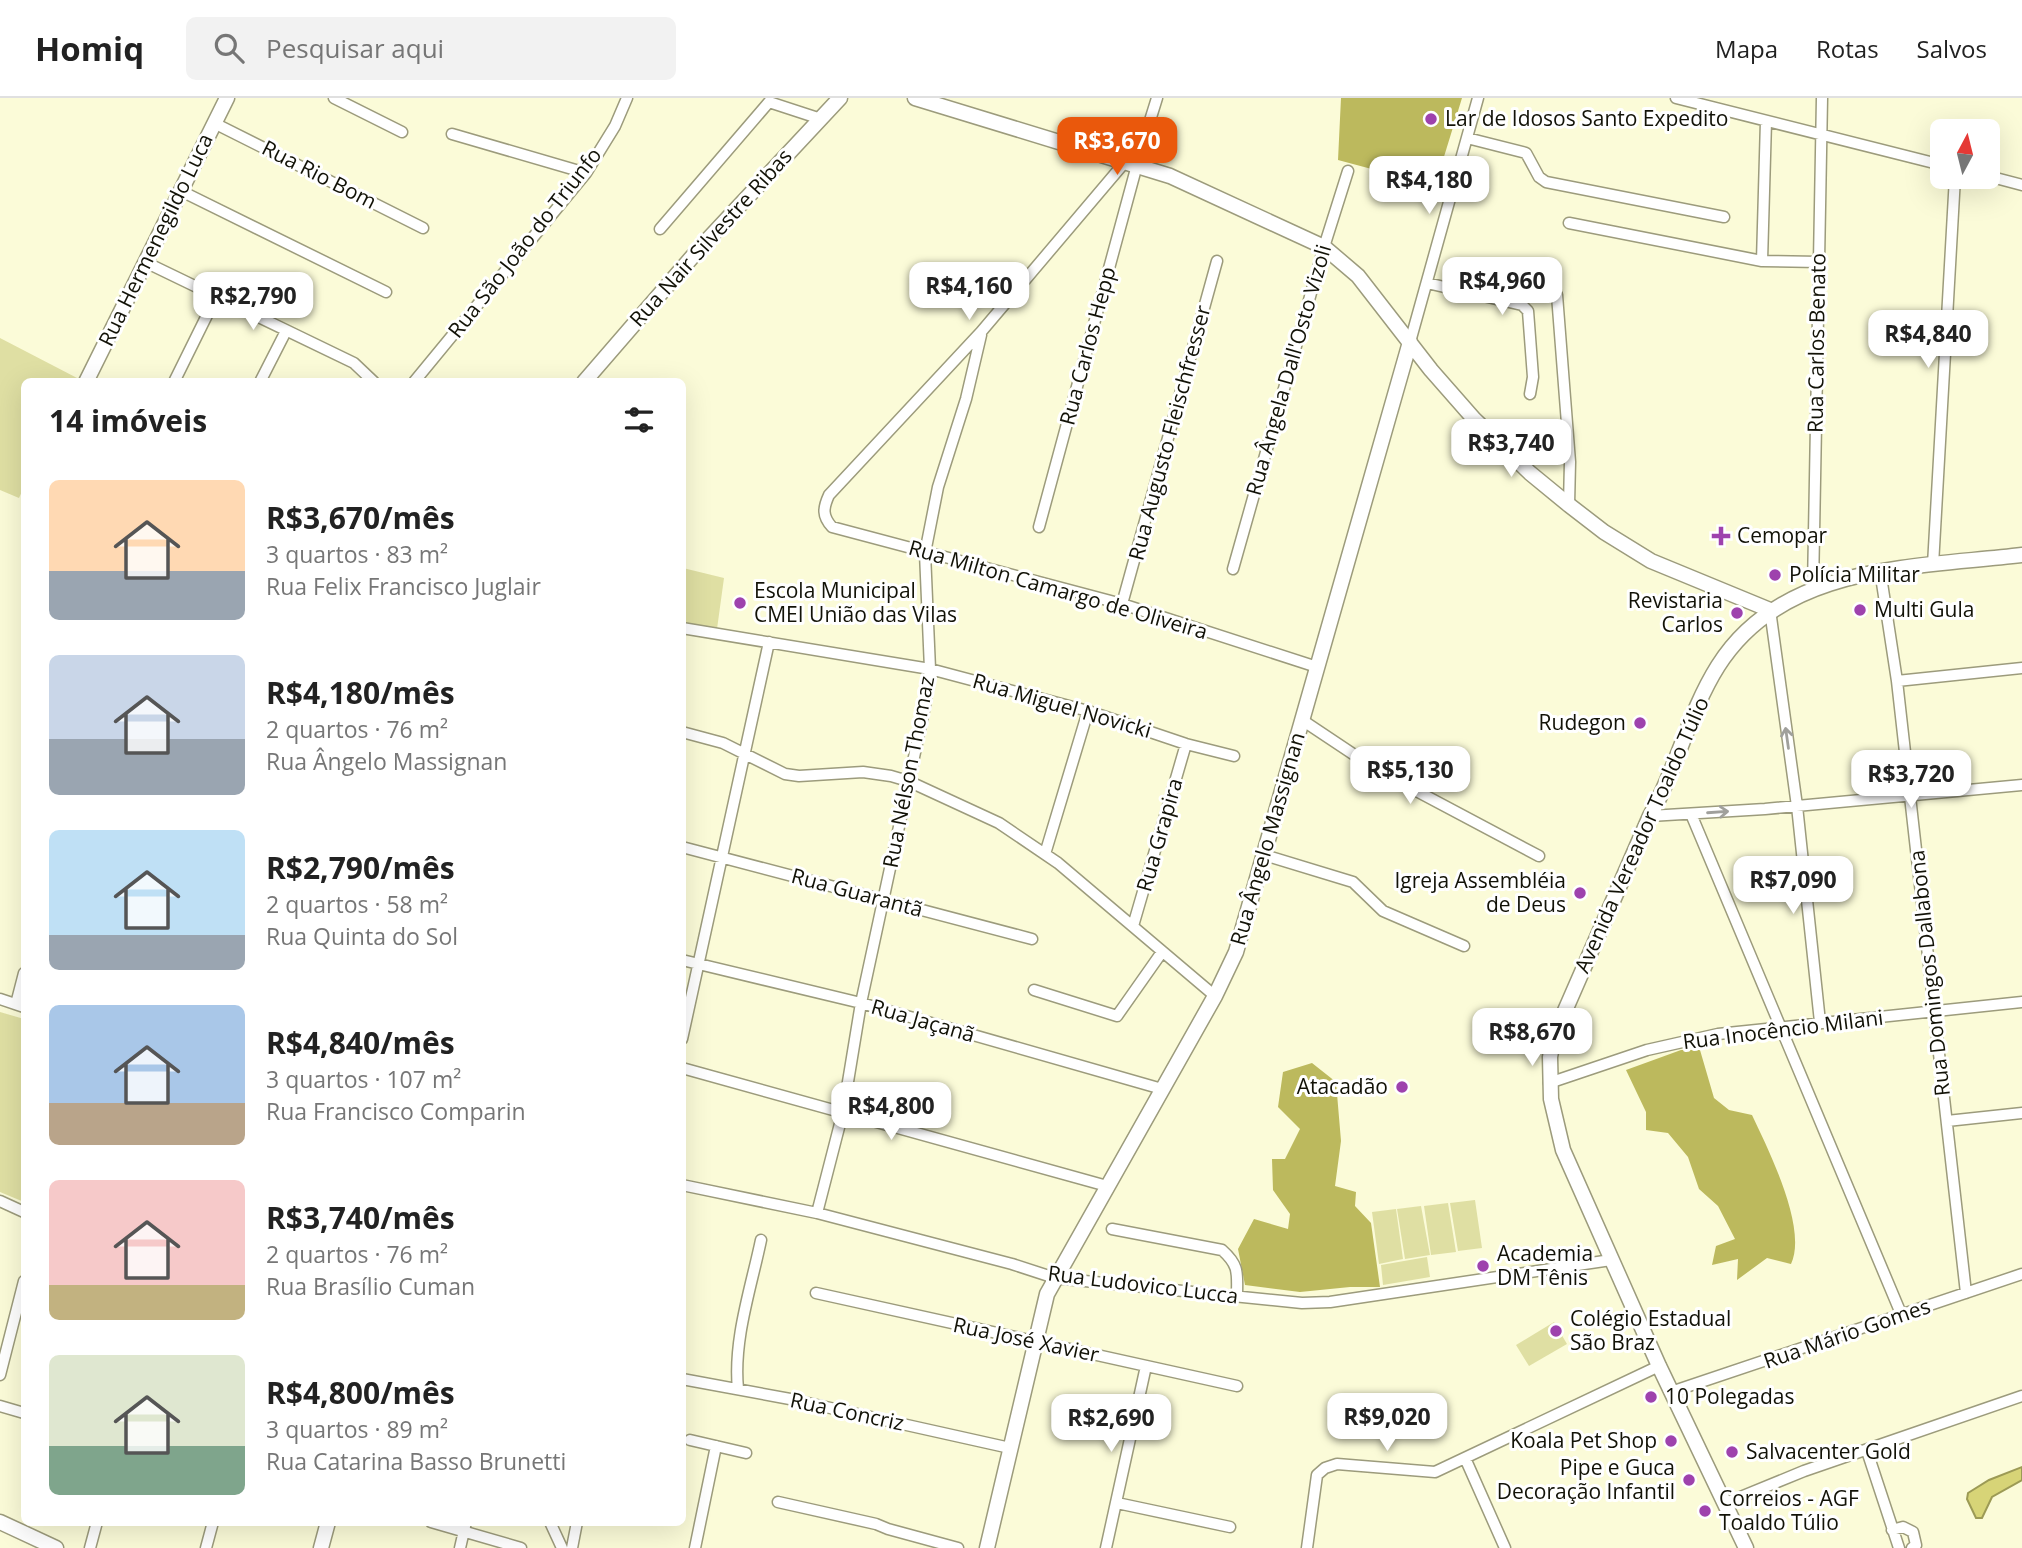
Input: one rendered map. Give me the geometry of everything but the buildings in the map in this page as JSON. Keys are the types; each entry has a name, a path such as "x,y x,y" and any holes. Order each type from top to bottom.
{"street":[{"name":"Rua Hermenegildo Luca","path":"88,378 227,98"},
{"path":"334,98 402,132"},
{"name":"Rua São João do Triunfo","path":"417,378 586,173 615,125 627,98"},
{"name":"Rua Nair Silvestre Ribas","path":"587,378 699,249 840,98"},
{"path":"915,98 1131,163 1187,183 1324,247 1358,276 1451,394 1474,419 1530,473 1569,505 1604,532 1651,561 1770,610 1797,806 1820,1022"},
{"path":"1148,127 1157,98"},
{"name":"Rua Ângelo Massignan","path":"987,1548 1045,1301 1055,1278 1215,996 1236,952 1478,98"},
{"path":"1676,98 1930,162"},
{"name":"Rua Carlos Benato","path":"1813,588 1822,98"},
{"path":"660,229 769,102 821,119"},
{"path":"1762,261 1766,121"},
{"name":"Rua Rio Bom","path":"214,123 423,228"},
{"path":"452,134 586,173"},
{"path":"1467,138 1526,153 1539,177 1546,182 1724,217"},
{"path":"981,332 1131,163"},
{"name":"Rua Carlos Hepp","path":"1039,527 1131,163"},
{"name":"Rua Ângela Dall'Osto Vizoli","path":"1233,569 1348,171"},
{"path":"2000,179 2022,185"},
{"path":"1933,565 1954,189"},
{"path":"181,191 386,292"},
{"path":"1569,223 1762,261 1819,262"},
{"name":"Rua Augusto Fleischfresser","path":"1122,604 1217,261"},
{"path":"145,262 354,363 370,378"},
{"path":"1427,282 1522,305 1528,311 1533,377 1530,394"},
{"path":"1557,295 1570,462 1569,505"},
{"path":"176,378 216,296"},
{"path":"262,378 286,331"},
{"name":"Rua Milton Camargo de Oliveira","path":"981,332 829,495 824,508 825,520 832,527 1122,604 1317,667"},
{"name":"Rua Nélson Thomaz","path":"817,1213 843,1112 862,1003 925,706 930,668 925,553 938,487 966,399 981,332"},
{"name":"Avenida Vereador Toaldo Túlio","path":"1746,1548 1659,1366 1563,1150 1554,1122 1549,1083 1554,1036 1661,796 1693,716 1718,666 1743,632 1770,610 1813,588 1880,570 2022,555"},
{"name":"Rua Domingos Dallabona","path":"1880,570 1897,681 1966,1293"},
{"name":"Rua Miguel Novicki","path":"686,629 930,668 1088,711 1186,744 1234,755"},
{"path":"686,1020 769,642"},
{"path":"1897,681 2022,668"},
{"path":"1045,854 1088,711"},
{"path":"1302,720 1377,770 1539,856"},
{"path":"686,734 723,743 785,774 799,776 863,772 891,776 908,781 999,823 1045,854 1215,996"},
{"name":"Rua Grapira","path":"1133,926 1186,744"},
{"path":"1650,816 1797,806 2022,785"},
{"path":"1691,814 1902,1316"},
{"name":"Rua Guarantã","path":"686,848 1032,939"},
{"path":"1264,855 1353,882 1383,911 1464,946"},
{"path":"1034,990 1117,1016 1163,953"},
{"name":"Rua Jaçanã","path":"686,961 862,1003 1162,1089"},
{"path":"0,999 20,1006"},
{"name":"Rua Inocêncio Milani","path":"1549,1083 1647,1049 1718,1034 2022,1002"},
{"path":"686,1069 1107,1186"},
{"path":"1947,1121 2022,1113"},
{"name":"Rua Ludovico Lucca","path":"686,1186 817,1213 1012,1264 1055,1278 1302,1303 1330,1302 1611,1261"},
{"path":"0,1201 21,1211"},
{"path":"1112,1229 1223,1250 1234,1260 1237,1269 1237,1296"},
{"path":"738,1389 736,1372 740,1341 761,1240"},
{"name":"Rua Mário Gomes","path":"1671,1392 2022,1274"},
{"path":"0,1375 21,1293"},
{"name":"Rua José Xavier","path":"816,1293 1237,1386"},
{"path":"1106,1548 1146,1366"},
{"path":"1307,1548 1317,1475 1325,1468 1337,1464 1435,1472 1659,1366"},
{"name":"Rua Concriz","path":"686,1380 1010,1448"},
{"path":"1726,1503 1804,1471 2022,1396"},
{"path":"0,1406 21,1412"},
{"path":"690,1440 746,1453"},
{"path":"695,1548 716,1446"},
{"path":"1867,1451 1899,1548"},
{"path":"1465,1458 1505,1548"},
{"path":"778,1502 876,1524 888,1530 958,1548"},
{"path":"1117,1503 1230,1527"},
{"path":"0,1522 56,1548"},
{"path":"90,1548 96,1526"},
{"path":"206,1548 212,1526"},
{"path":"321,1548 327,1526"},
{"path":"552,1526 562,1548"},
{"path":"572,1548 576,1526"},
{"path":"460,1548 465,1527 521,1548"},
{"path":"1892,1530 1908,1529 1913,1532 1916,1547"}],"green space":[{"path":"0,338 77,378 21,378 21,494 19,498 0,490"},
{"path":"686,569 724,578 717,629 686,623"},
{"path":"0,1012 21,1018 21,1201 0,1192"},
{"path":"1475,1200 1482,1248 1458,1251 1450,1203"},
{"path":"1448,1203 1456,1252 1431,1255 1424,1206"},
{"path":"1421,1206 1430,1255 1405,1259 1397,1209"},
{"path":"1396,1209 1403,1259 1379,1264 1372,1212"},
{"path":"1427,1257 1430,1277 1383,1285 1381,1265"},
{"path":"1554,1322 1567,1344 1529,1366 1516,1345"}],"shaded area":[{"path":"1341,98 1462,98 1435,186 1338,160"},
{"path":"1681,1050 1700,1050 1714,1098 1729,1110 1752,1115 1776,1168 1790,1210 1795,1249 1791,1264 1767,1258 1737,1280 1738,1259 1712,1265 1716,1246 1735,1239 1718,1206 1699,1189 1688,1157 1668,1133 1646,1130 1646,1112 1626,1070"},
{"path":"1312,1063 1336,1082 1341,1141 1335,1186 1356,1192 1355,1206 1371,1223 1380,1287 1300,1292 1245,1285 1238,1249 1254,1219 1288,1229 1290,1214 1273,1190 1272,1159 1285,1159 1300,1129 1278,1107 1283,1072"},
{"path":"2022,1467 2022,1480 1992,1497 1982,1518 1976,1518 1967,1499 1968,1493 1989,1480"}],"place":[{"name":"Lar de Idosos Santo Expedito","path":"1431,119"},
{"name":"Cemopar","path":"1721,536"},
{"name":"Polícia Militar","path":"1775,575"},
{"name":"Escola Municipal CMEI União das Vilas","path":"740,603"},
{"name":"Multi Gula","path":"1860,610"},
{"name":"Revistaria Carlos","path":"1737,613"},
{"name":"Rudegon","path":"1640,723"},
{"name":"Igreja Assembléia de Deus","path":"1580,893"},
{"name":"Atacadão","path":"1402,1087"},
{"name":"Academia DM Tênis","path":"1483,1266"},
{"name":"Colégio Estadual São Braz","path":"1556,1331"},
{"name":"10 Polegadas","path":"1651,1397"},
{"name":"Koala Pet Shop","path":"1671,1441"},
{"name":"Salvacenter Gold","path":"1732,1452"},
{"name":"Pipe e Guca Decoração Infantil","path":"1689,1480"},
{"name":"Correios - AGF Toaldo Túlio","path":"1705,1511"}]}
